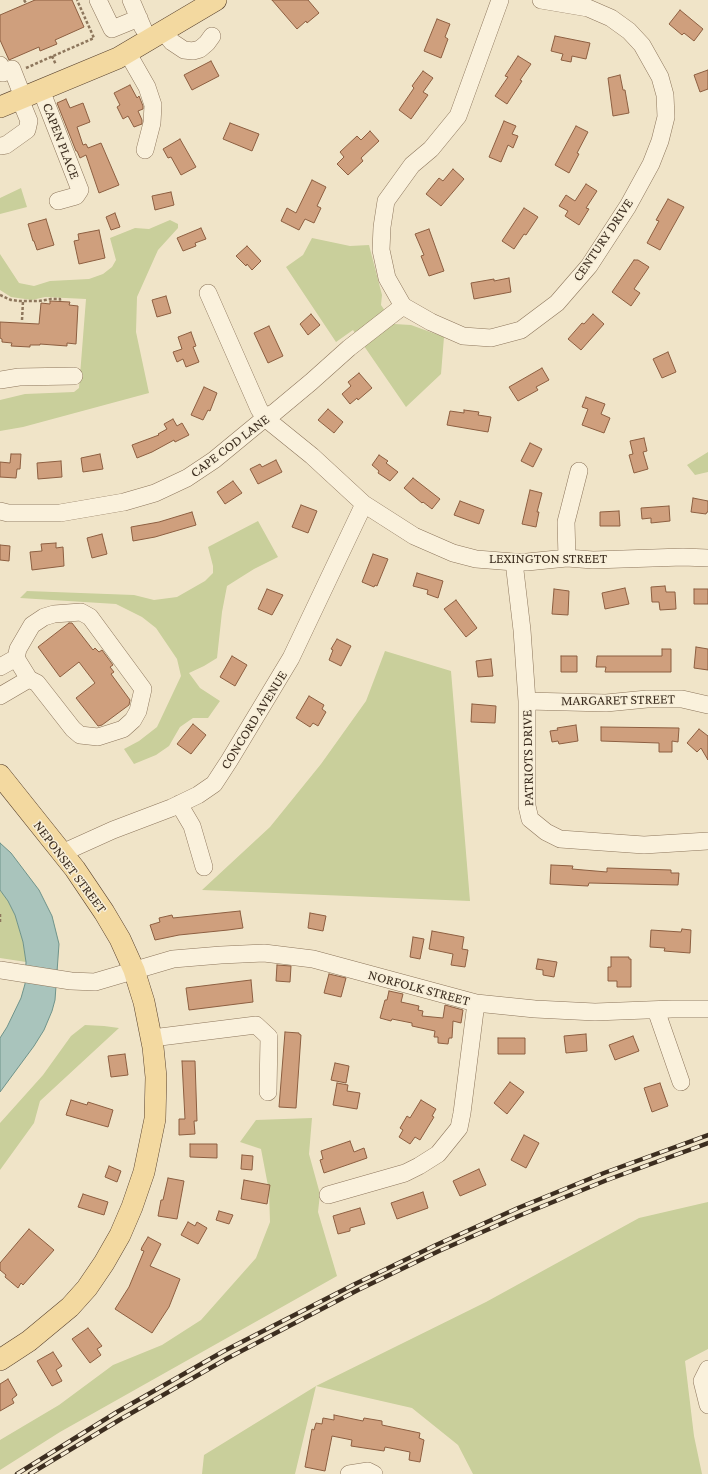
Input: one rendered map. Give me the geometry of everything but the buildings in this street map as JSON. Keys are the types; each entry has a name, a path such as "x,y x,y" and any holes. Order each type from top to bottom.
{"main road":[{"path":"0,107 118,58 216,0"},
{"name":"NEPONSET STREET","path":"0,775 75,869 120,939 134,970 144,1002 152,1038 156,1077 155,1118 144,1172 132,1207 120,1234 104,1263 87,1288 70,1307 34,1337 0,1360"}],"street":[{"path":"98,0 112,29 139,18"},
{"path":"131,0 139,18 156,35 176,46 188,51 193,51 200,49 212,36"},
{"path":"403,306 387,278 380,250 386,201 412,165 431,149 458,116 500,0"},
{"name":"CENTURY DRIVE","path":"403,306 431,322 463,336 491,338 521,330 557,303 589,266 628,206 651,164 660,141 666,117 665,95 660,77 642,45 629,31 611,18 588,8 541,0"},
{"path":"127,52 147,87 153,105 152,123 145,150"},
{"path":"0,65 3,73 12,70 28,96 29,121 27,130 6,145 0,146"},
{"name":"CAPEN PLACE","path":"28,96 80,190 76,196 58,201"},
{"name":"LEXINGTON STREET","path":"208,293 259,409 266,418 312,456 364,504 414,536 453,554 476,559 514,562 567,558 593,560 682,557 708,558"},
{"name":"CAPE COD LANE","path":"0,512 60,513 124,502 155,492 186,478 214,460 275,412 349,348 403,306"},
{"path":"0,372 19,377"},
{"path":"0,380 19,377 74,376"},
{"path":"567,558 566,522 579,471"},
{"name":"CONCORD AVENUE","path":"62,853 113,830 179,804 198,795 214,784 234,754 291,658 364,504"},
{"name":"PATRIOTS DRIVE","path":"514,562 522,630 526,701 527,806 530,819 546,832 560,839 644,845 708,841"},
{"path":"81,612 90,617 143,689 138,711 133,720 123,729 98,737 80,735 73,729 37,683 29,679 16,658 18,649 32,626 44,617 54,614 81,612"},
{"path":"0,667 16,658"},
{"path":"0,696 29,679"},
{"name":"MARGARET STREET","path":"526,701 606,703 646,699 682,699 708,705"},
{"path":"179,804 192,826 204,868"},
{"name":"NORFOLK STREET","path":"7,971 71,981 95,982 173,959 221,954 257,953 313,959 476,1003 535,1010 580,1011 708,1009"},
{"path":"328,1195 405,1173 419,1166 438,1154 459,1128 476,1003"},
{"path":"656,1010 682,1082"},
{"path":"152,1038 256,1025 268,1037 268,1092"},
{"path":"708,1369 702,1381 708,1405"},
{"path":"349,1474 368,1471 374,1474"}],"path":[{"path":"26,68 94,38 77,0"},
{"path":"52,56 56,65"},
{"path":"0,295 11,300 23,302 51,299 60,299 60,302"},
{"path":"22,320 23,302"},
{"path":"0,914 0,922"}],"green space":[{"path":"21,188 27,207 0,214 0,198"},
{"path":"170,220 178,224 178,228 158,250 137,297 136,332 149,393 23,427 0,431 0,400 25,394 74,392 79,388 86,299 45,297 32,300 11,297 0,290 0,254 19,283 34,286 50,281 89,279 103,274 112,267 116,260 110,238 135,228 149,229"},
{"path":"312,238 350,246 369,245 382,295 381,305 394,324 411,325 444,337 441,374 406,407 353,330 336,342 286,267 303,255"},
{"path":"708,452 708,472 695,475 687,465"},
{"path":"258,521 278,557 254,569 227,586 222,612 217,658 189,673 200,688 220,701 208,718 193,718 180,727 169,746 156,755 134,764 124,749 139,741 157,727 181,676 177,659 156,628 142,617 116,604 20,598 27,591 134,595 154,600 177,597 205,581 213,573 213,566 208,547"},
{"path":"385,651 451,671 470,901 202,890 270,827 321,764 366,701"},
{"path":"0,890 8,901 15,915 23,942 26,962 0,958"},
{"path":"85,1025 119,1028 40,1101 34,1123 0,1170 0,1123 43,1075 71,1036"},
{"path":"312,1118 309,1154 320,1194 318,1212 337,1276 60,1432 0,1470 0,1440 59,1405 113,1365 162,1345 201,1320 256,1258 270,1222 269,1191 261,1149 240,1142 256,1120"},
{"path":"708,1202 708,1349 685,1361 694,1436 702,1474 473,1474 458,1445 412,1408 316,1386 486,1302 639,1218"},
{"path":"316,1386 295,1474 202,1474 204,1455"}],"water":[{"path":"0,843 11,853 39,890 52,916 59,944 55,1000 52,1011 44,1030 34,1046 0,1092 0,1038 21,998 25,984 26,962 23,942 15,915 8,901 0,890"}],"railway":[{"path":"17,1474 117,1412 224,1351 355,1284 518,1208 604,1173 708,1135"},
{"path":"30,1474 121,1419 228,1358 358,1290 439,1251 521,1215 607,1180 708,1143"}]}
